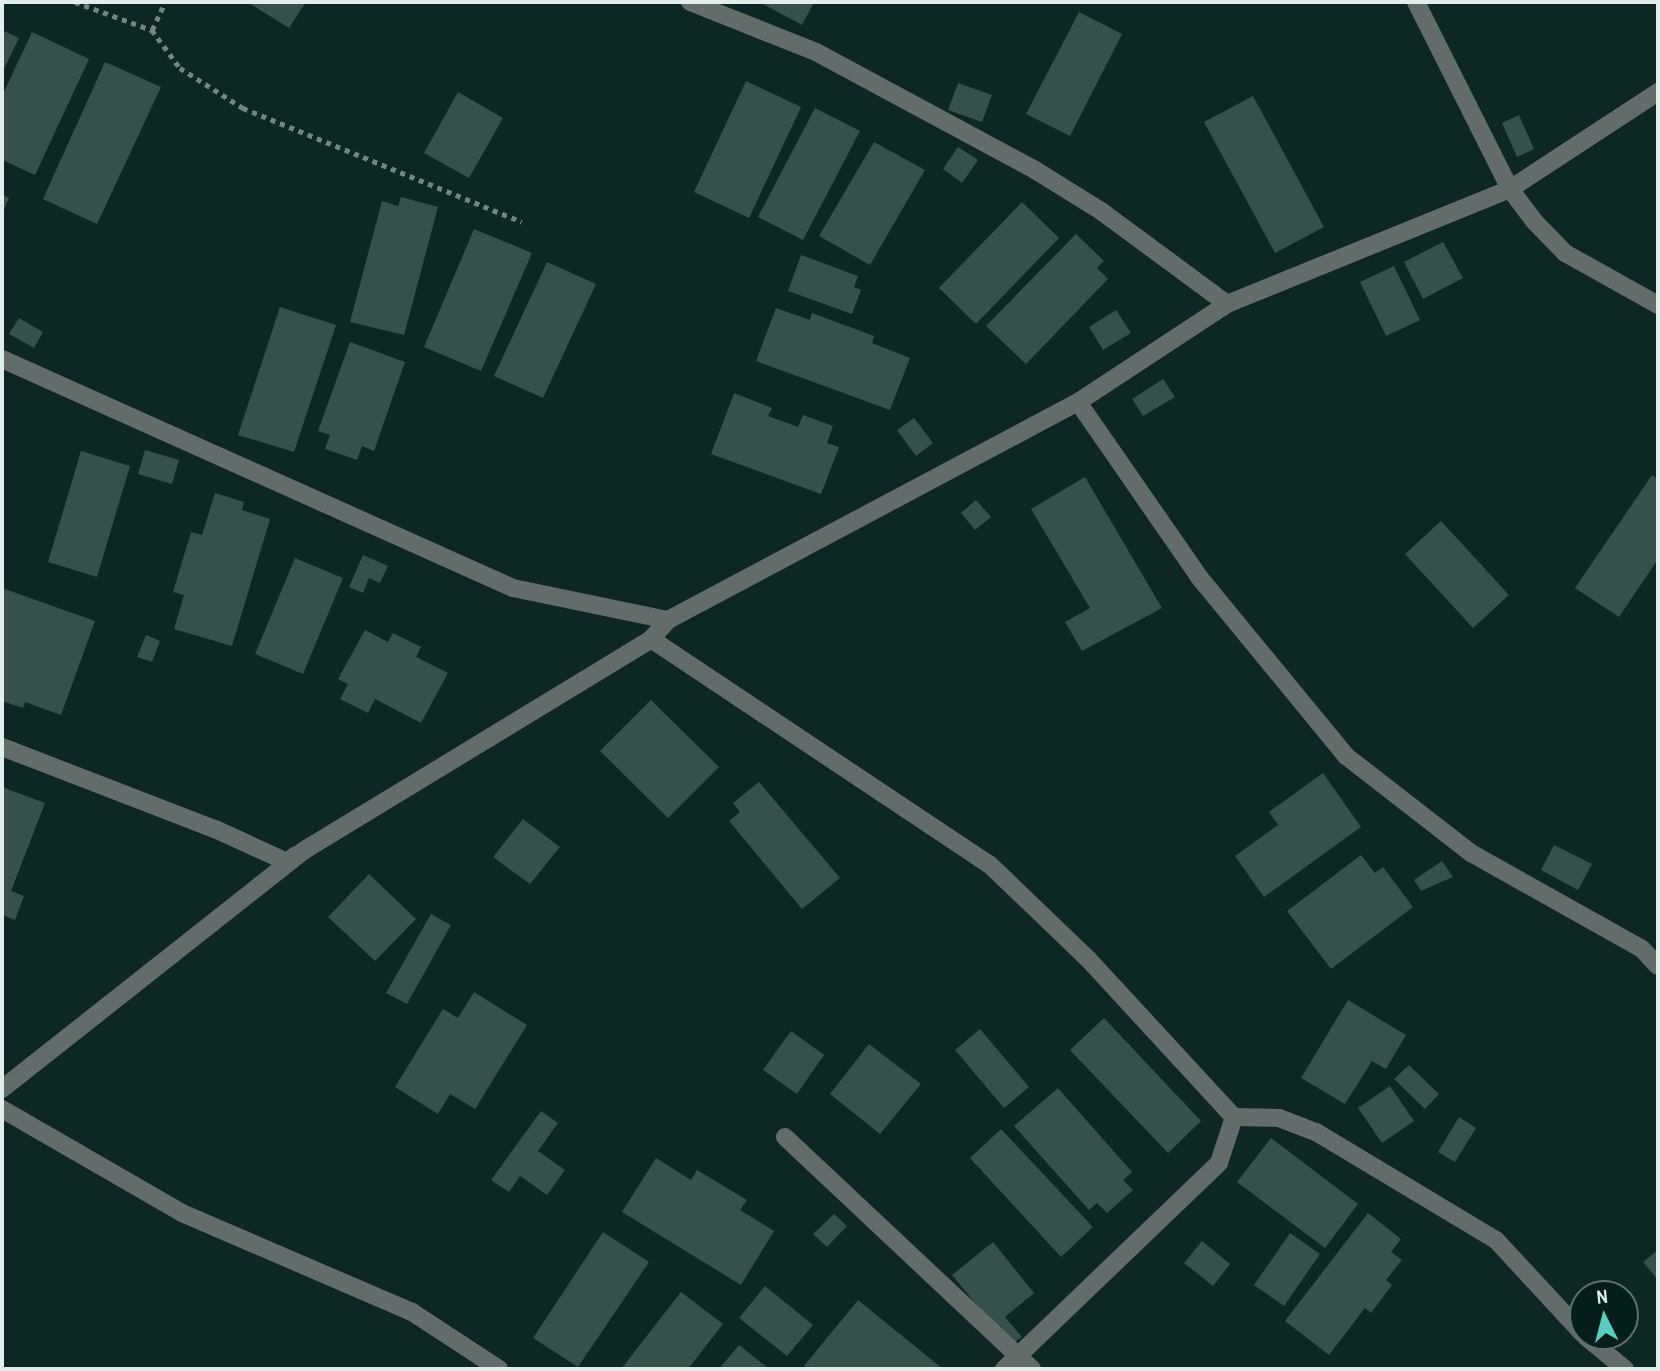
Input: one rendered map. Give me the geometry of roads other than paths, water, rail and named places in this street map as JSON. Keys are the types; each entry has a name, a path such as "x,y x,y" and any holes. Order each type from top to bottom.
{"street":[{"path":"690,2 816,51 1035,170 1101,211 1227,304"},
{"path":"1416,2 1510,189 1565,253 1658,305"},
{"path":"2,747 215,829 286,862 652,639 668,620 1078,402 1227,304 1510,189 1658,92"},
{"path":"2,359 513,589 668,620"},
{"path":"1078,402 1199,577 1346,756 1471,853 1642,949 1658,966"},
{"path":"652,639 989,864 1088,960 1234,1117 1279,1118 1316,1132 1496,1240 1569,1319"},
{"path":"2,1089 303,850"},
{"path":"2,1109 182,1213 412,1312 499,1369"},
{"path":"1010,1363 1219,1163 1234,1117"},
{"path":"785,1137 1010,1363 1032,1369"},
{"path":"1602,1350 1625,1369"}]}
